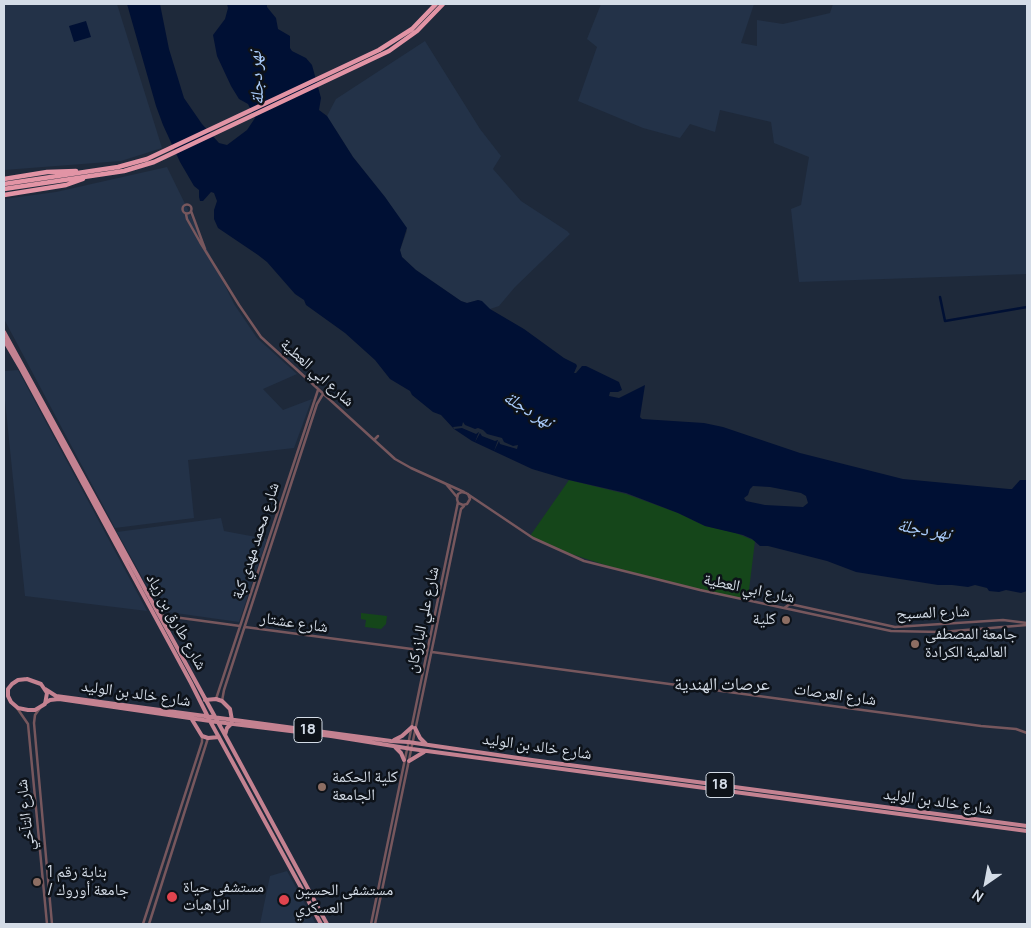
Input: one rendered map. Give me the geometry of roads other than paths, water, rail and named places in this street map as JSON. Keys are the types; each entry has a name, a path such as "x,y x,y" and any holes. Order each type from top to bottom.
{"highway":[{"path":"419,26 436,4"},
{"path":"4,184 130,170 154,162 403,42 443,4"},
{"path":"4,179 62,170 87,175"},
{"path":"4,189 87,175"},
{"path":"4,194 66,185 87,175"}],"main road":[{"name":"شارع طارق بن زياد","path":"4,332 159,616 203,701"},
{"name":"شارع طارق بن زياد","path":"4,340 203,701"},
{"path":"4,687 18,680 28,679 39,682 46,689 48,695 41,707 28,710 16,707 4,695"},
{"path":"9,698 8,692 12,684"},
{"name":"شارع خالد بن الوليد","path":"46,689 56,696 191,716"},
{"name":"شارع خالد بن الوليد","path":"45,703 50,700 59,699 391,743 428,745 1027,826"},
{"path":"203,701 216,699 222,701 230,709 232,722 227,728 226,737"},
{"path":"203,701 198,710 191,716 202,736 208,738 219,737"},
{"path":"203,701 226,737 327,924"},
{"path":"213,719 219,737 321,924"},
{"path":"427,751 407,761 391,743 413,727 420,738 428,745"},
{"name":"شارع خالد بن الوليد","path":"410,745 427,751 1027,831"}],"street":[{"path":"185,204 190,206 191,211 186,214 182,210 185,204"},
{"name":"شارع ابي العطية","path":"191,211 206,251"},
{"name":"شارع ابي العطية","path":"186,214 206,251 260,337 395,459 410,468 467,493 533,538 584,561 700,590 895,632 941,632 1027,624"},
{"name":"شارع محمد مهدي كبة","path":"222,701 283,496 318,390"},
{"name":"شارع محمد مهدي كبة","path":"216,699 287,498 317,404 323,394"},
{"path":"374,440 378,436"},
{"name":"شارع ابي العطية","path":"443,482 457,497"},
{"path":"469,502 470,498 467,493 460,493 457,497 458,502 462,505 469,502 483,503"},
{"path":"283,496 287,498"},
{"name":"شارع علي البازركان","path":"407,761 427,651 458,502"},
{"name":"شارع علي البازركان","path":"413,727 432,652 461,510 465,505"},
{"name":"شارع المسبح","path":"784,608 790,604 895,627 1003,620 1027,624"},
{"name":"شارع عشتار","path":"159,616 427,651"},
{"path":"895,627 895,632"},
{"name":"شارع العرصات","path":"432,652 981,726 1016,729 1027,733"},
{"path":"229,661 234,662"},
{"name":"شارع التآخي","path":"16,707 28,724 47,924"},
{"name":"شارع التآخي","path":"41,707 35,715 34,723 52,924"},
{"path":"143,924 202,742 202,736"},
{"path":"149,924 208,738"},
{"path":"31,756 36,756"},
{"path":"371,924 407,761"},
{"path":"375,924 407,761"}],"water":[{"name":"نهر دجلة","path":"127,4 160,4 169,49 184,98 202,124 219,143 227,145 247,130 255,118 248,104 239,99 231,86 217,56 213,35 225,19 228,8 227,4 267,4 267,7 276,18 278,29 290,36 290,48 292,51 306,58 312,65 321,98 319,110 327,116 353,157 407,228 400,250 402,257 416,270 461,301 467,303 478,300 482,301 490,309 576,364 574,373 582,366 586,366 619,382 622,390 610,392 609,396 619,398 645,385 640,417 642,419 704,423 723,427 800,453 903,479 1009,489 1012,489 1020,480 1027,480 1027,591 1021,593 1006,590 999,592 989,591 987,588 975,585 968,587 938,585 856,572 827,561 768,546 760,546 752,539 743,535 705,526 678,513 626,493 569,480 532,469 472,441 454,429 441,415 433,412 412,395 410,391 390,379 375,360 345,333 306,305 304,300 295,294 267,262 218,228 214,219 217,201 214,193 211,192 203,201 200,201 199,190 194,186 180,162 156,106","holes":["753,486 801,493 806,496 808,503 803,507 765,505 746,501 744,498"]},
{"path":"86,21 91,37 74,42 69,26"}],"waterway":[{"path":"940,297 945,321 1027,307"}],"place":[{"name":"كلية","path":"786,620"},
{"name":"جامعة المصطفى العالمية الكرادة","path":"915,644"},
{"name":"كلية الحكمة الجامعة","path":"322,787"},
{"name":"بناية رقم 1 / جامعة أوروك","path":"37,882"},
{"name":"مستشفى حياة الراهبات","path":"172,897"},
{"name":"مستشفى الحسين العسكري","path":"284,900"}],"district":[{"name":"عرصات الهندية","path":"722,685"}]}
